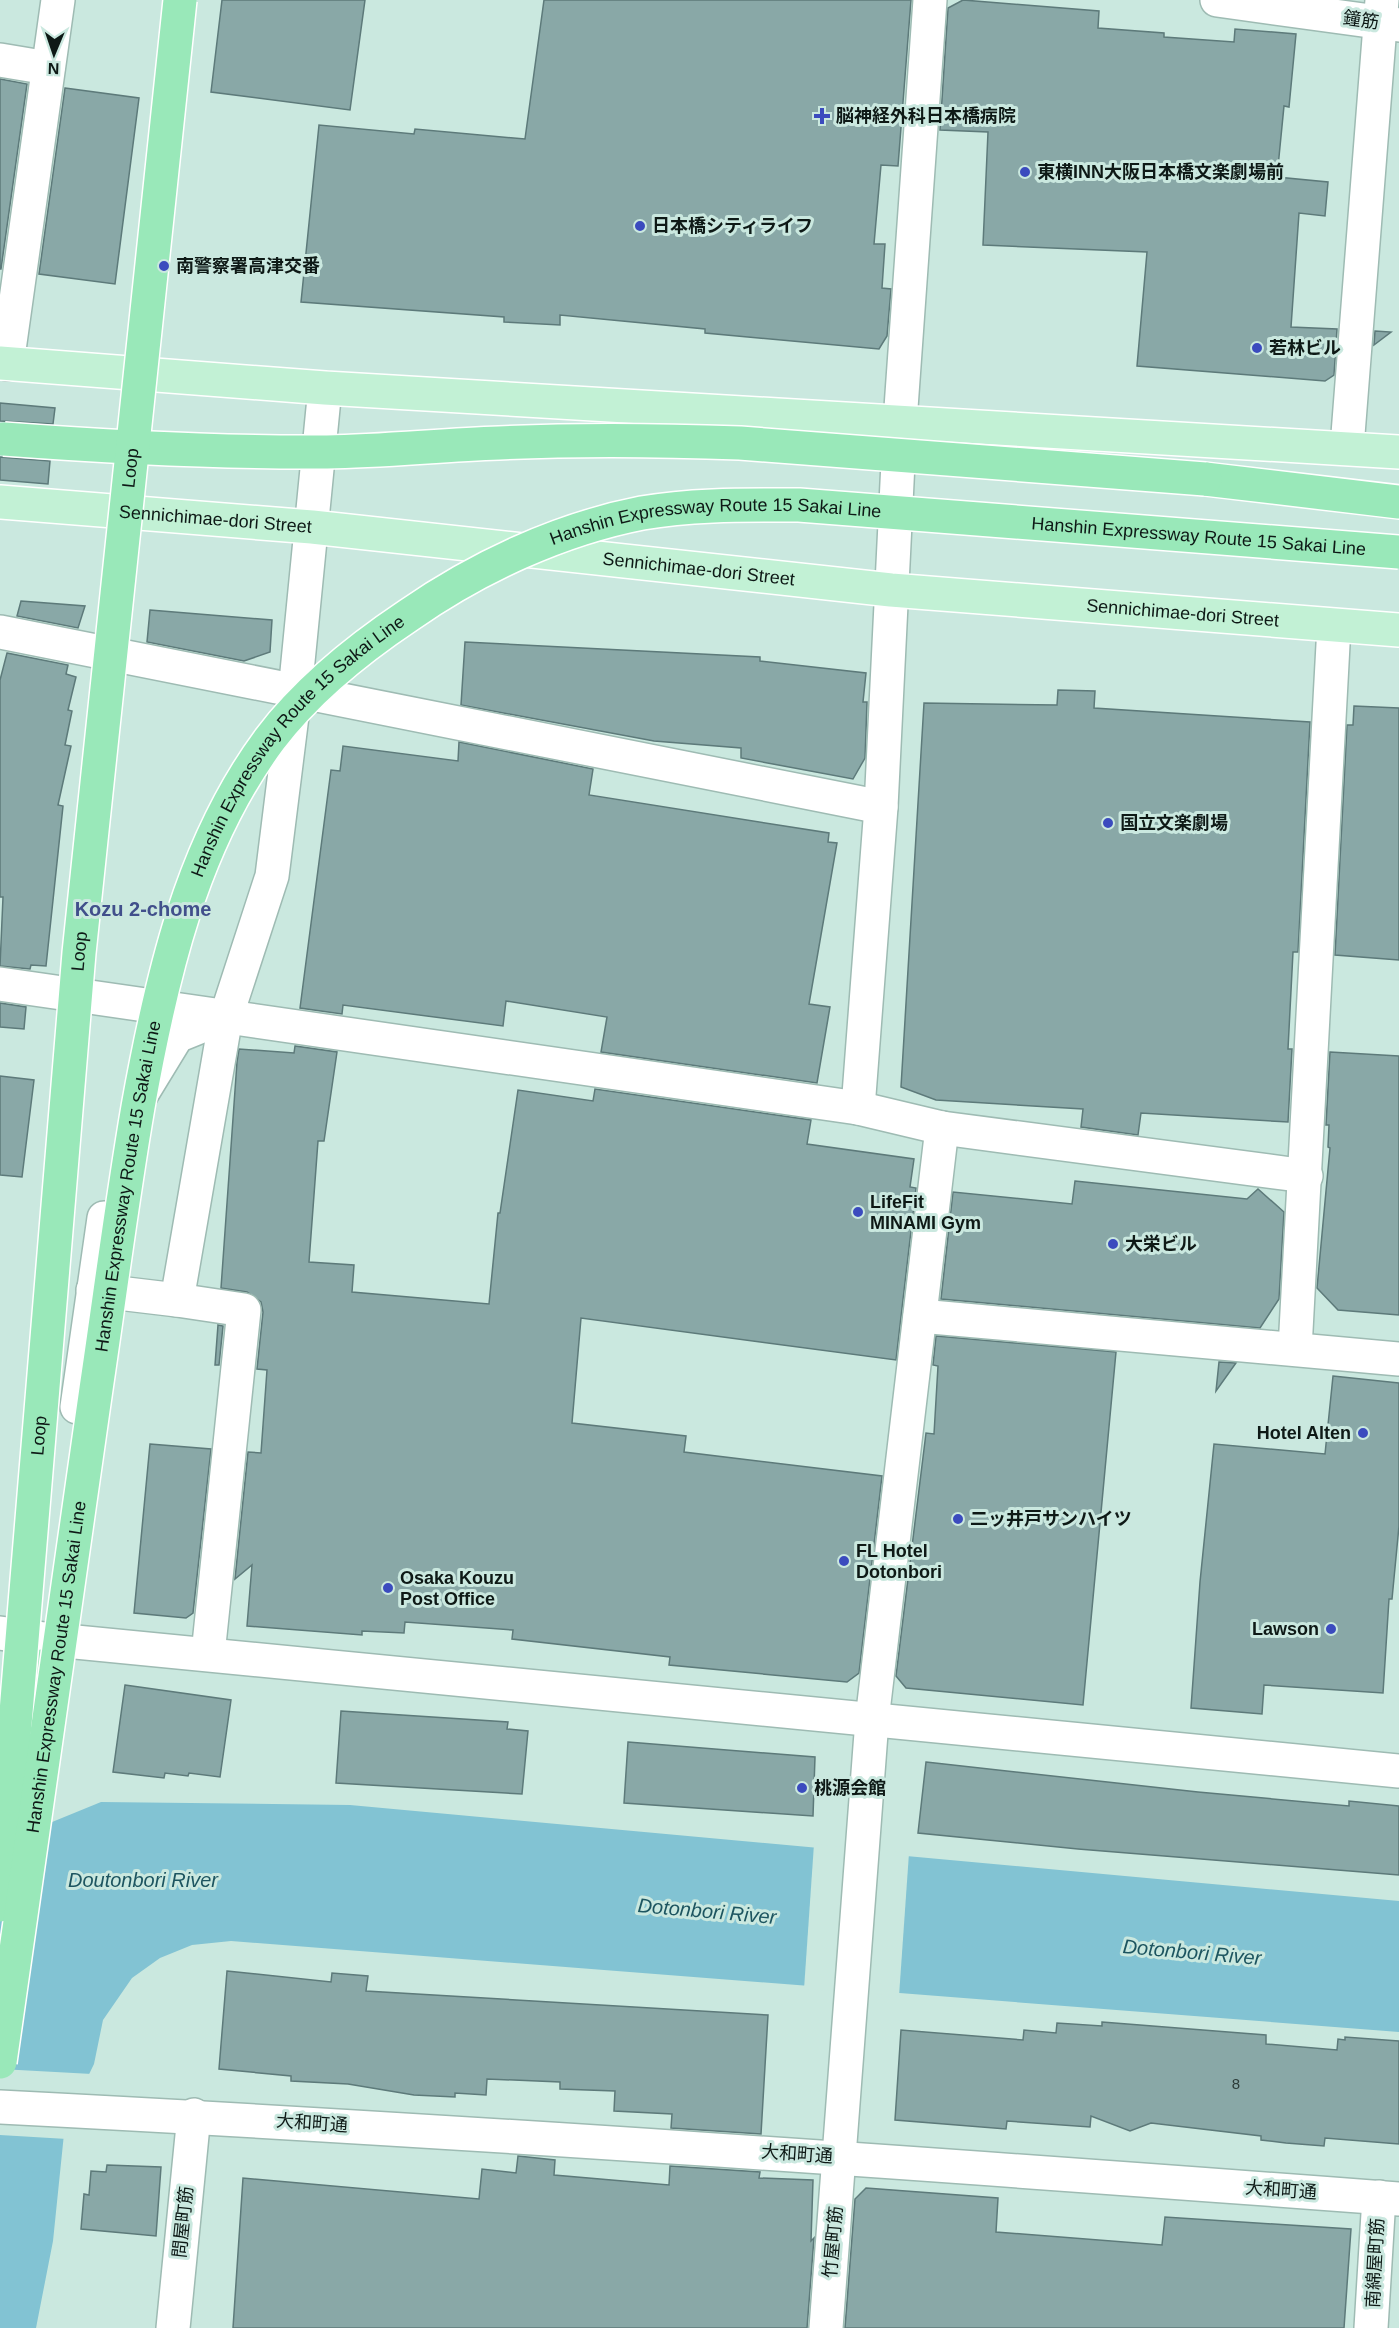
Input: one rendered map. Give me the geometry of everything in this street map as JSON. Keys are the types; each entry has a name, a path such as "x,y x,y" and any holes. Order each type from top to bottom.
{"highway":[{"name":"Loop","path":"0,1905 79,953 180,0"},
{"path":"0,438 158,451 249,452 330,452 585,440 719,442 1194,478 1399,502"},
{"name":"Hanshin Expressway Route 15 Sakai Line","path":"0,2062 129,1157 159,997 178,929 203,862 234,795 271,738 317,688 372,640 436,596 503,561 575,530 644,513 717,506 799,505 1399,552"},
{"path":"0,1852 25,1761 45,1639"}],"main road":[{"path":"4,363 325,388 1347,447 1399,452"},
{"name":"Sennichimae-dori Street","path":"0,502 312,527 891,590 1399,630"}],"street":[{"path":"4,363 58,0"},
{"path":"858,1108 881,807 900,422 930,0"},
{"name":"鐘筋","path":"1217,0 1387,16"},
{"path":"1347,447 1387,16"},
{"path":"0,60 48,68"},
{"path":"177,1300 226,1017 272,876 295,692 325,388"},
{"path":"1295,1349 1334,626"},
{"path":"0,632 881,807"},
{"path":"0,984 858,1108 942,1128 1305,1176"},
{"path":"45,1639 93,1290 113,1163 127,1118 177,1036 226,1017"},
{"name":"竹屋町筋","path":"826,2328 872,1720 942,1128"},
{"path":"93,1290 244,1310 208,1654"},
{"path":"921,1316 1399,1359"},
{"path":"0,1633 1399,1771"},
{"name":"大和町通","path":"0,2107 194,2115 840,2157 1389,2198"},
{"name":"問屋町筋","path":"173,2328 194,2115"},
{"name":"南綿屋町筋","path":"1371,2328 1389,2198"}],"water":[{"name":"Doutonbori River","path":"101,1802 350,1805 1399,1901 1399,2032 231,1941 192,1945 160,1958 132,1978 103,2020 94,2064 65,2124 53,2241 36,2328 0,2328 0,1886 35,1829"}],"pier":[{"path":"814,1844 909,1853 899,1996 804,1989"},
{"path":"0,2069 92,2074 68,2124 67,2139 0,2135"}],"building":[{"path":"222,0 365,0 350,110 211,92"},
{"path":"544,0 911,0 898,166 881,165 874,244 885,244 882,288 891,289 887,336 879,349 705,333 705,329 560,315 560,325 504,322 504,317 301,302 319,125 414,134 415,129 525,139"},
{"path":"963,0 1099,11 1098,28 1164,33 1164,37 1234,42 1235,29 1296,34 1289,107 1284,106 1277,177 1328,182 1325,216 1299,213 1291,327 1337,329 1334,375 1325,381 1137,366 1147,252 983,245 988,132 940,130 948,8"},
{"path":"0,79 27,84 1,269 0,269"},
{"path":"65,88 139,98 115,284 39,274"},
{"path":"1375,331 1391,332 1374,345"},
{"path":"0,403 55,408 53,424 0,421"},
{"path":"0,457 50,461 48,484 0,480"},
{"path":"21,601 85,606 78,628 17,616"},
{"path":"150,610 272,620 270,652 244,661 147,642"},
{"path":"465,642 760,657 760,661 866,673 863,702 867,702 865,758 853,779 741,758 741,748 654,741 461,705"},
{"path":"7,653 68,665 66,674 76,677 68,710 72,711 65,745 71,746 58,805 63,806 46,966 31,965 30,969 0,966 3,897 0,897 0,680"},
{"name":"国立文楽劇場","path":"1058,690 1095,691 1094,708 1310,722 1298,952 1293,952 1288,1049 1292,1049 1288,1122 1141,1113 1138,1135 1081,1127 1083,1109 936,1100 901,1087 924,703 1057,705"},
{"path":"1354,706 1399,708 1399,960 1335,955 1347,725 1353,725"},
{"path":"459,742 593,769 589,795 829,833 828,842 837,843 809,1004 830,1007 817,1083 601,1052 607,1017 506,1001 503,1026 343,1005 342,1014 300,1008 331,770 340,771 343,746 458,761"},
{"path":"0,1003 26,1007 24,1029 0,1027"},
{"path":"295,1046 337,1052 324,1141 318,1141 309,1262 354,1265 352,1292 489,1304 498,1213 500,1213 518,1090 593,1101 595,1089 811,1120 807,1144 914,1159 910,1187 916,1188 896,1360 581,1318 572,1423 686,1436 684,1452 882,1476 859,1673 847,1682 669,1665 670,1657 512,1639 513,1630 405,1622 404,1633 362,1631 362,1635 247,1626 252,1565 235,1579 248,1452 261,1453 267,1370 257,1369 263,1312 261,1302 247,1292 221,1288 237,1062 239,1049 294,1053"},
{"path":"1330,1052 1399,1056 1399,1315 1338,1310 1317,1288 1330,1148 1328,1147 1329,1125 1326,1125"},
{"path":"0,1076 34,1080 22,1177 0,1175"},
{"path":"1075,1181 1247,1199 1258,1189 1284,1212 1279,1299 1260,1328 941,1299 953,1192 1072,1204"},
{"path":"218,1325 223,1326 219,1365 215,1365"},
{"path":"936,1336 1116,1352 1083,1705 906,1688 896,1676 926,1433 934,1434 938,1366 933,1365"},
{"path":"1219,1362 1236,1363 1216,1391"},
{"path":"1333,1376 1399,1383 1399,1526 1392,1599 1389,1599 1383,1693 1264,1685 1262,1714 1191,1708 1200,1582 1214,1444 1325,1454"},
{"path":"150,1444 211,1449 193,1613 186,1618 134,1613"},
{"path":"125,1685 231,1700 220,1777 165,1773 164,1778 113,1772"},
{"path":"341,1711 508,1722 507,1729 528,1731 522,1794 336,1783"},
{"path":"628,1742 815,1757 813,1816 624,1803"},
{"path":"926,1762 1198,1792 1349,1806 1349,1801 1399,1806 1399,1875 1078,1849 918,1833"},
{"path":"227,1971 331,1982 332,1973 368,1976 366,1991 768,2015 761,2134 671,2128 672,2114 614,2111 615,2091 560,2089 560,2082 487,2079 486,2095 455,2093 455,2097 414,2095 348,2084 291,2081 291,2076 219,2069"},
{"path":"1102,2022 1266,2035 1266,2044 1337,2050 1338,2039 1345,2040 1345,2037 1399,2041 1399,2144 1325,2138 1324,2146 1286,2143 1261,2140 1261,2136 1151,2123 1130,2131 1091,2116 1090,2127 1007,2121 1006,2129 895,2120 901,2030 1023,2040 1024,2030 1056,2033 1057,2023 1102,2026"},
{"path":"518,2156 555,2160 554,2175 669,2185 670,2166 760,2172 759,2178 813,2180 811,2241 814,2238 807,2328 233,2328 243,2178 479,2199 482,2169 516,2173"},
{"path":"107,2165 161,2167 156,2236 81,2229 84,2194 89,2195 91,2171 106,2172"},
{"path":"866,2188 998,2198 996,2232 1162,2245 1165,2217 1351,2229 1344,2328 845,2328 855,2199"}],"place":[{"name":"脳神経外科日本橋病院","path":"822,116"},
{"name":"東横INN大阪日本橋文楽劇場前","path":"1025,172"},
{"name":"日本橋シティライフ","path":"640,226"},
{"name":"南警察署高津交番","path":"164,266"},
{"name":"若林ビル","path":"1257,348"},
{"name":"国立文楽劇場","path":"1108,823"},
{"name":"LifeFit MINAMI Gym","path":"858,1212"},
{"name":"大栄ビル","path":"1113,1244"},
{"name":"Hotel Alten","path":"1363,1433"},
{"name":"二ッ井戸サンハイツ","path":"958,1519"},
{"name":"FL Hotel Dotonbori","path":"844,1561"},
{"name":"Osaka Kouzu Post Office","path":"388,1588"},
{"name":"Lawson","path":"1331,1629"},
{"name":"桃源会館","path":"802,1788"}],"district":[{"name":"Kozu 2-chome","path":"143,909"}],"water label":[{"name":"Dotonbori River","path":"707,1911"},
{"name":"Dotonbori River","path":"1192,1952"}]}
